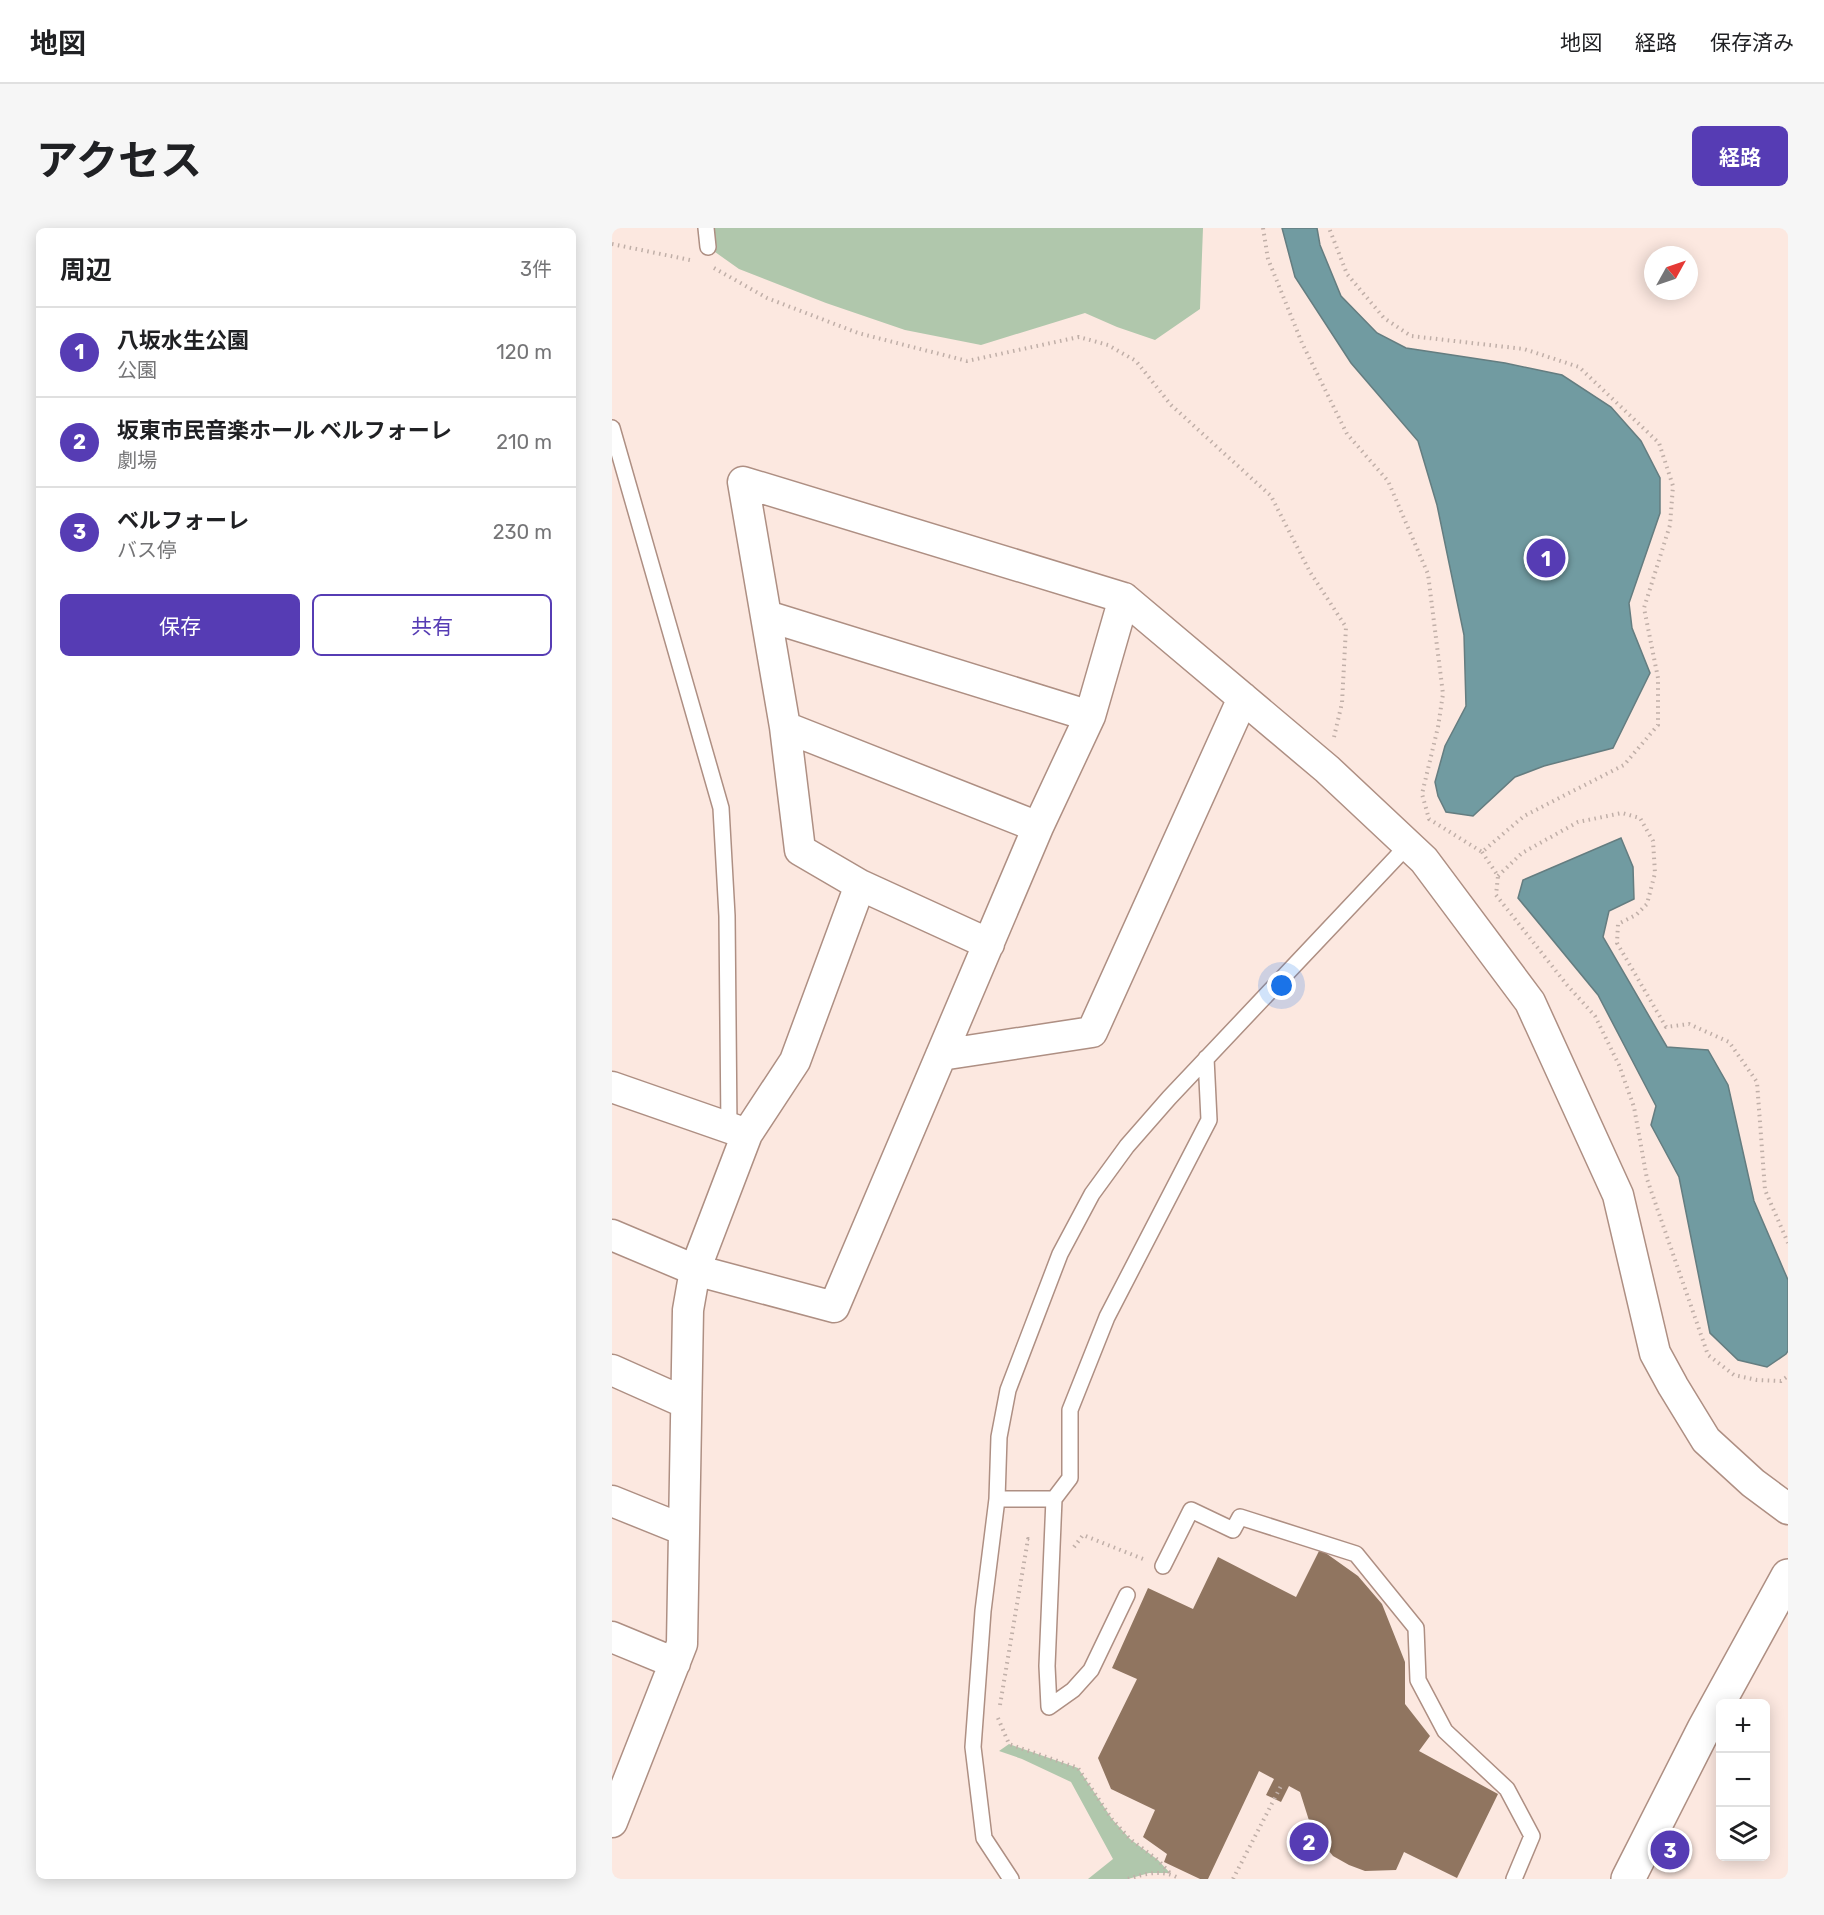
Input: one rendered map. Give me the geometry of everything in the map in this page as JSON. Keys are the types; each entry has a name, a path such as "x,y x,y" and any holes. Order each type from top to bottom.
{"street":[{"path":"989,944 861,885 800,850 785,727 743,482 1124,598 1327,769 1424,860 1530,1002 1618,1196 1655,1353 1673,1386 1706,1440 1754,1483 1788,1509"},
{"path":"612,1235 695,1270 834,1307 1038,827 1090,716 1124,598"},
{"path":"767,616 1090,716"},
{"path":"941,1055 1092,1032 1243,698"},
{"path":"785,727 1038,827"},
{"path":"612,1822 682,1644 688,1310 695,1270 738,1131 795,1061 861,885"},
{"path":"612,1087 738,1131"},
{"path":"612,1370 686,1402"},
{"path":"612,1501 684,1530"},
{"path":"1628,1879 1704,1729 1788,1576"},
{"path":"612,1637 675,1663"}],"lane":[{"path":"706,228 708,247"},
{"path":"612,428 721,808 738,1131"},
{"path":"1011,1879 984,1838 973,1747 982,1611 997,1499 999,1437 1008,1390 1060,1254 1092,1194 1120,1156 1169,1098 1407,845"},
{"path":"1127,1595 1091,1670 1073,1690 1049,1707 1047,1666 1054,1499 1070,1478 1070,1410 1107,1317 1209,1120 1206,1058"},
{"path":"997,1499 1054,1499"},
{"path":"1163,1566 1191,1510 1233,1530 1240,1517 1356,1554 1416,1628 1418,1680 1445,1731 1507,1789 1532,1836 1514,1879"}],"path":[{"path":"1263,228 1269,259 1302,343 1347,434 1388,481 1428,574 1443,693 1438,727 1422,794 1429,819 1482,852 1498,876 1496,895 1567,985 1595,1016 1619,1065 1634,1107 1647,1179 1707,1355 1734,1375 1773,1381 1781,1381 1788,1376"},
{"path":"1329,228 1347,274 1384,318 1411,336 1524,349 1579,367 1659,443 1673,486 1670,525 1644,608 1658,678 1658,725 1624,765 1524,816 1482,852"},
{"path":"612,244 696,261"},
{"path":"707,264 767,298 858,333 967,361 1079,337 1108,345 1136,361 1172,405 1271,496 1310,572 1346,627 1342,703 1327,769"},
{"path":"1498,876 1522,853 1578,822 1622,813 1640,818 1653,841 1656,873 1647,904 1636,915 1618,924 1617,943 1666,1027 1689,1024 1729,1042 1757,1082 1765,1190 1788,1243"},
{"path":"1233,1879 1281,1786"},
{"path":"1128,1879 1149,1873 1170,1873 1180,1879"}],"green space":[{"path":"706,228 1203,228 1200,309 1155,340 1085,313 981,345 905,330 826,303 739,269 708,247"},
{"path":"1009,1744 1078,1768 1112,1819 1130,1839 1158,1860 1170,1873 1149,1873 1128,1879 1088,1879 1113,1859 1071,1782 999,1751"}],"water":[{"path":"1282,228 1317,228 1320,245 1341,296 1377,333 1406,348 1505,363 1562,375 1611,407 1641,441 1660,478 1660,513 1629,603 1632,628 1650,673 1613,748 1544,766 1515,777 1473,816 1446,812 1438,796 1435,782 1445,746 1466,706 1464,635 1437,505 1418,441 1351,363 1295,277"},
{"path":"1621,838 1633,867 1634,899 1609,911 1603,937 1667,1047 1708,1050 1728,1085 1754,1201 1788,1280 1788,1351 1767,1367 1738,1360 1710,1333 1679,1177 1651,1125 1656,1106 1598,995 1518,898 1523,880"}],"building":[{"path":"1320,1549 1358,1576 1382,1604 1405,1662 1405,1704 1430,1736 1419,1751 1498,1794 1457,1878 1404,1852 1396,1870 1365,1871 1349,1865 1333,1856 1312,1830 1300,1792 1289,1786 1281,1802 1266,1795 1274,1779 1259,1771 1208,1879 1200,1879 1164,1862 1167,1854 1143,1837 1155,1810 1111,1789 1098,1758 1137,1679 1112,1668 1148,1588 1193,1609 1218,1557 1296,1597"}],"place":[{"name":"八坂水生公園","path":"1546,558"},
{"name":"坂東市民音楽ホール ベルフォーレ","path":"1309,1842"},
{"name":"ベルフォーレ","path":"1670,1850"}]}
